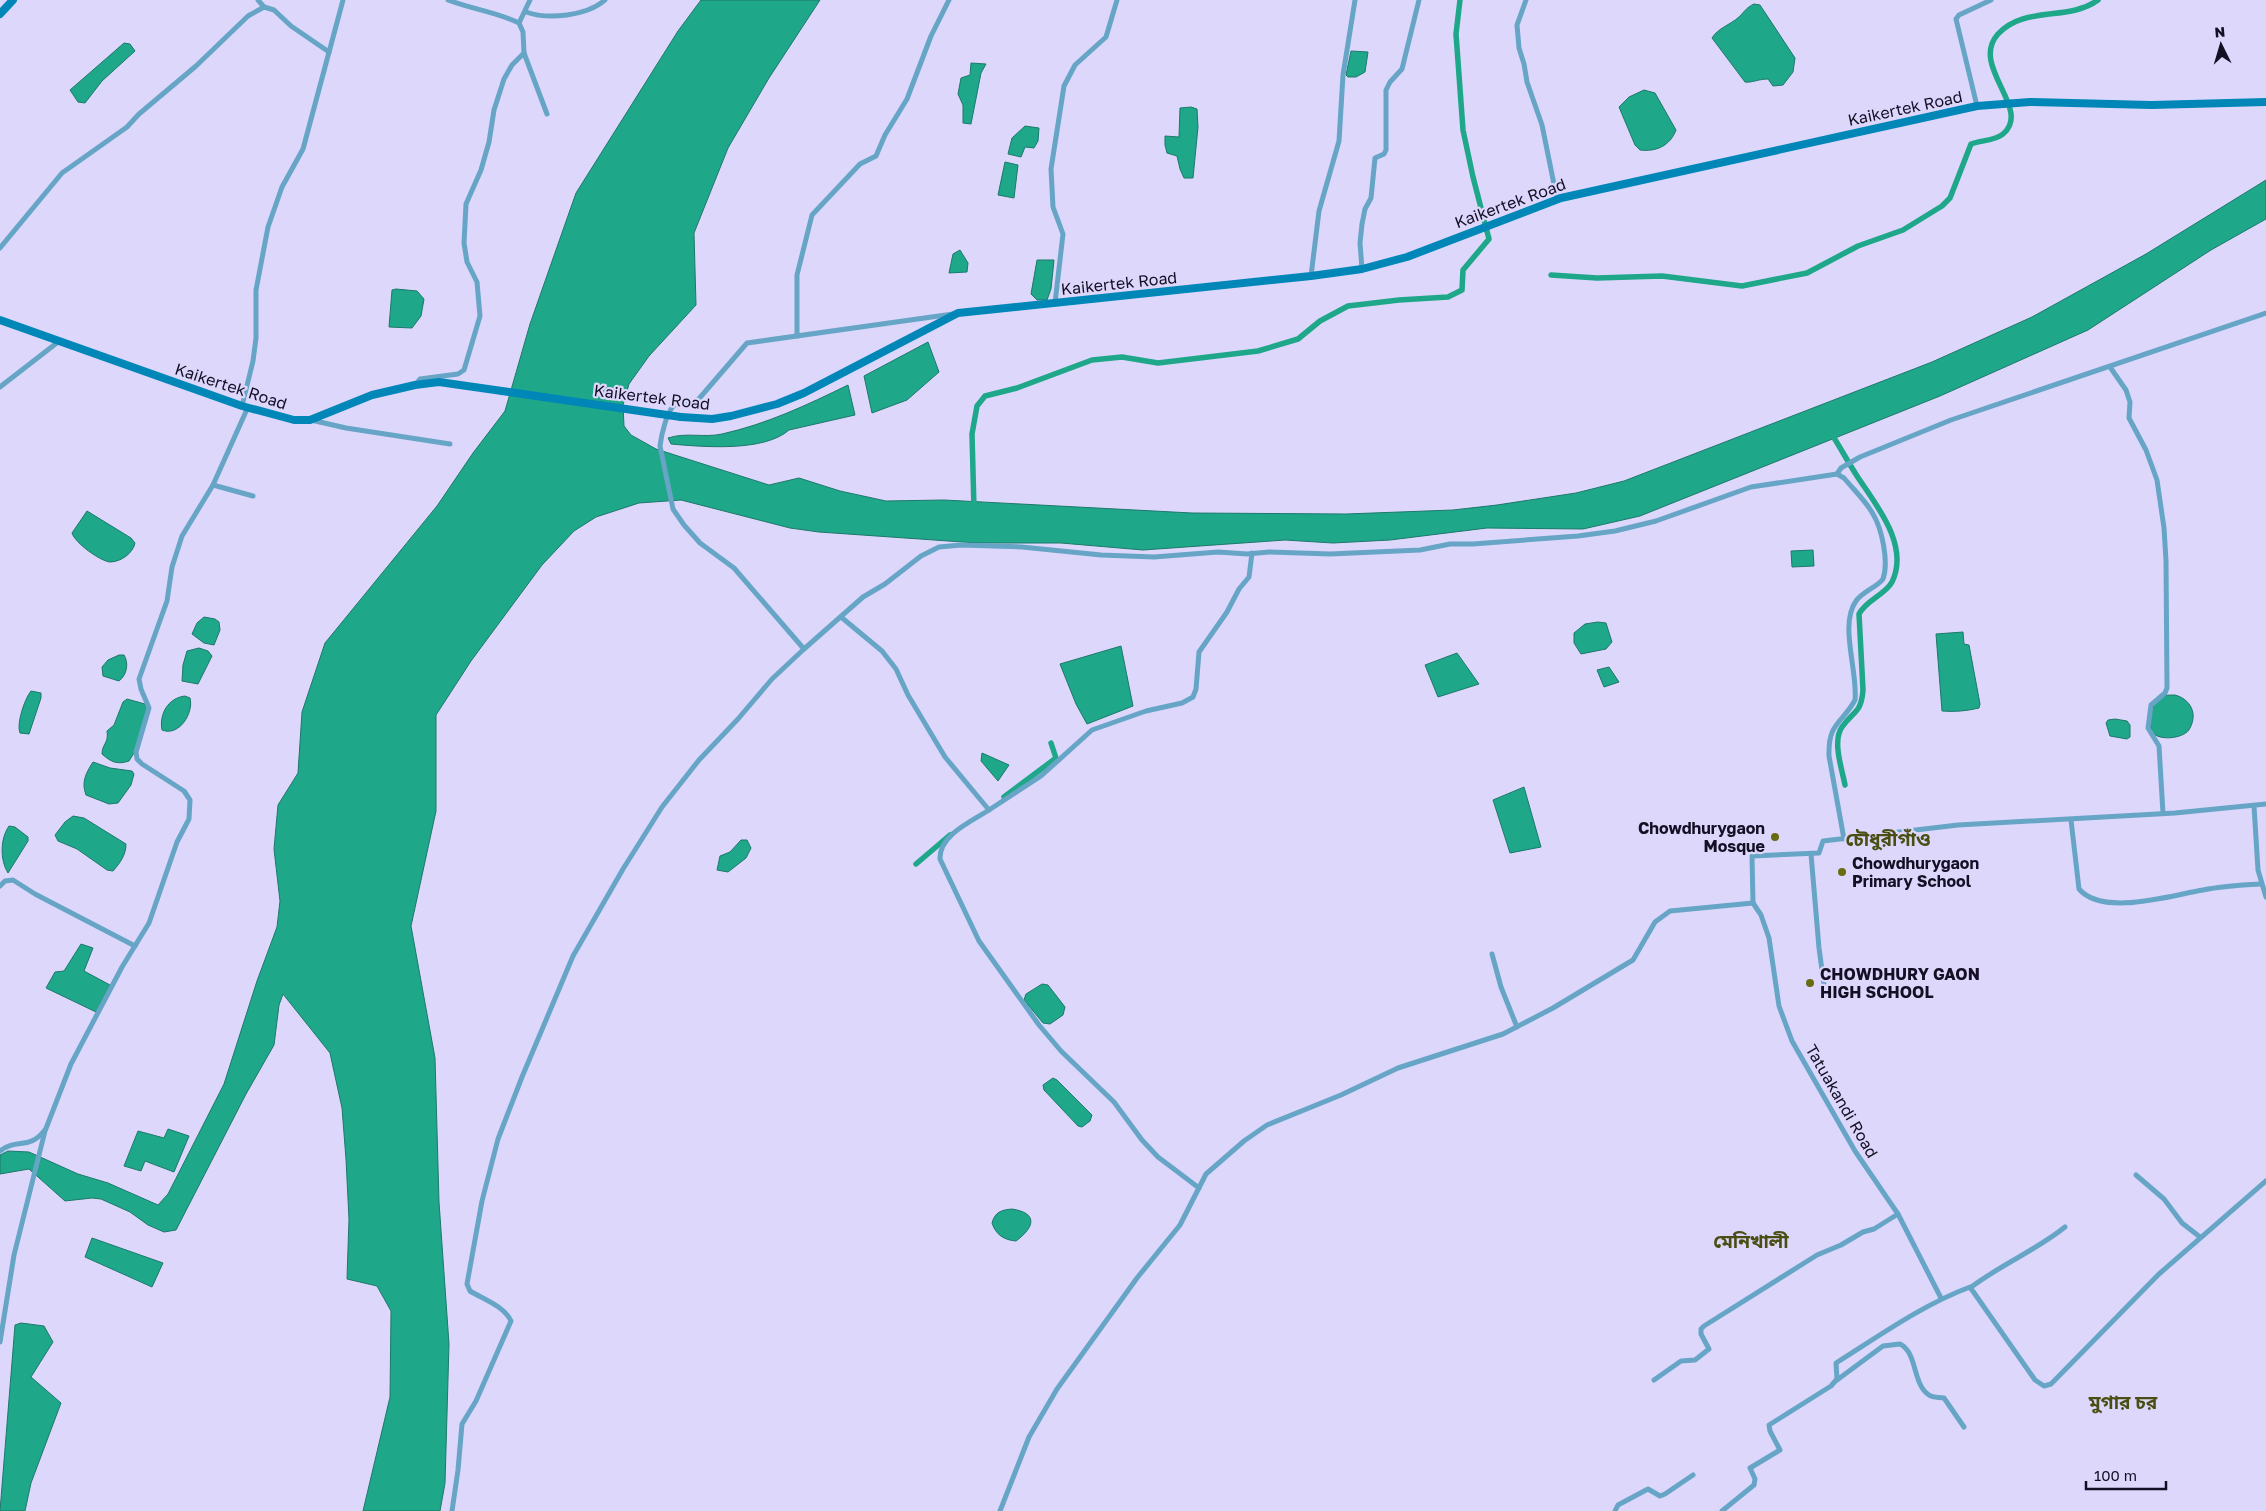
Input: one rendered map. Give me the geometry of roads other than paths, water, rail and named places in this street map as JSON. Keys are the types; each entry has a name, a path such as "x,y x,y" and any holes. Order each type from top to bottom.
{"main road":[{"path":"0,14 13,0"},
{"name":"Kaikertek Road","path":"0,320 245,407 294,420 310,420 372,395 415,385 439,382 681,417 712,419 777,404 804,393 958,313 1362,269 1407,257 1557,199 1987,104 2030,102 2151,105 2266,102"}],"street":[{"path":"258,0 264,7 274,10 291,26 329,52"},
{"path":"0,1342 14,1254 45,1130 71,1064 149,923 177,842 189,819 190,800 184,791 137,759 136,752 149,708 139,679 167,601 172,567 182,536 213,485 245,407 256,338 256,290 268,227 282,187 303,149 343,0"},
{"path":"448,0 483,12 504,16 519,23 523,32 524,53 548,114"},
{"path":"519,23 526,12 530,0"},
{"path":"526,12 541,15 581,13 605,0"},
{"path":"797,336 797,275 812,215 860,164 876,156 885,135 907,99 931,36 949,0"},
{"path":"1055,303 1063,234 1053,207 1051,169 1064,86 1075,65 1106,37 1118,0"},
{"path":"1311,276 1319,211 1339,141 1343,75 1355,0"},
{"path":"1362,269 1360,243 1362,224 1365,209 1371,198 1375,158 1384,154 1386,150 1386,90 1402,68 1418,0"},
{"path":"1526,0 1517,25 1519,48 1527,82 1542,126 1557,199"},
{"path":"1977,106 1956,19 1959,15 1991,0"},
{"path":"0,248 62,174 127,128 139,114 196,66 248,16 264,7"},
{"path":"415,385 420,379 458,374 464,370 480,316 477,282 467,262 464,243 466,204 489,142 494,110 504,79 512,64 524,53"},
{"path":"804,649 734,568 700,543 673,509 660,446 661,435 672,407 677,404 697,401 728,368 744,345 751,342 958,313"},
{"path":"1837,474 1841,468 1860,457 1951,420 2266,313"},
{"path":"0,386 58,342"},
{"path":"2110,366 2126,390 2130,402 2129,418 2146,450 2157,480 2163,513 2166,571 2167,688 2151,705 2148,728 2159,746 2163,813"},
{"path":"310,420 346,428 450,444"},
{"path":"452,1511 462,1424 476,1401 511,1321 508,1314 470,1291 467,1284 482,1201 498,1139 573,956 623,869 662,807 699,760 738,719 772,679 804,649 863,597 885,584 921,556 940,547 961,545 1022,547 1101,555 1154,557 1218,552 1330,554 1420,550 1450,544 1589,535 1656,521 1701,503 1751,487 1837,474 1844,478 1874,515 1886,561 1883,578 1856,601 1851,610 1849,628 1854,663 1855,700 1839,719 1829,743 1829,756 1844,838"},
{"path":"213,485 253,496"},
{"path":"1199,1188 1158,1156 1142,1140 1135,1127 1114,1102 1061,1050 1039,1025 979,941 940,859 940,853 947,840 988,808 1041,776 1092,730 1146,710 1182,703 1193,697 1196,689 1199,652 1227,612 1239,589 1250,578 1252,553"},
{"path":"841,617 887,657 896,669 908,695 945,757 988,808"},
{"path":"1000,1511 1029,1437 1057,1389 1137,1278 1180,1225 1209,1170 1266,1125 1341,1095 1398,1068 1503,1034 1553,1008 1632,960 1655,922 1670,911 1753,903 1752,856 1820,853 1821,842 1823,841 1958,825 2071,820 2266,804"},
{"path":"2254,806 2258,870 2266,897"},
{"path":"2071,820 2079,890 2084,895 2092,898 2108,902 2133,902 2204,889 2261,884"},
{"path":"1811,854 1818,948 1825,992"},
{"path":"0,886 8,879 13,880 35,894 135,946"},
{"name":"Tatuakandi Road","path":"1753,903 1761,915 1769,938 1779,1006 1792,1041 1855,1151 1898,1214 1941,1298"},
{"path":"1492,954 1501,987 1517,1027"},
{"path":"0,1151 12,1144 22,1145 37,1140 45,1130"},
{"path":"2136,1174 2164,1199 2182,1223 2200,1237"},
{"path":"1970,1288 2035,1380 2044,1386 2050,1384 2159,1274 2266,1181"},
{"path":"1654,1380 1681,1361 1694,1360 1709,1349 1701,1334 1700,1329 1704,1326 1816,1255 1841,1245 1863,1232 1874,1229 1898,1214"},
{"path":"1837,1380 1836,1363 1941,1298 1970,1288 1992,1272 2033,1249 2065,1227"},
{"path":"1722,1511 1754,1485 1755,1479 1750,1468 1780,1450 1770,1431 1769,1425 1837,1380 1883,1346 1900,1344 1907,1350 1923,1390 1929,1396 1944,1398 1964,1427"},
{"path":"1615,1511 1618,1505 1648,1489 1660,1496 1694,1475"}],"waterway":[{"path":"974,509 972,434 977,406 985,396 1017,388 1092,360 1122,357 1158,363 1258,351 1298,339 1320,321 1348,306 1448,297 1462,290 1463,270 1489,239 1463,130 1456,34 1460,0"},
{"path":"1551,275 1597,278 1662,276 1742,286 1807,273 1858,246 1903,230 1942,206 1950,198 1971,144 2000,136 2010,124 2011,112 1991,60 1991,46 1998,34 2009,25 2021,20 2034,16 2074,11 2098,0"},
{"path":"1831,433 1881,513 1894,540 1897,554 1896,568 1889,587 1866,605 1859,614 1862,698 1859,708 1842,727 1838,740 1845,785"},
{"path":"1004,797 1056,758 1051,743"},
{"path":"916,864 950,835"}],"place":[{"name":"Chowdhurygaon Mosque","path":"1775,837"},
{"name":"Chowdhurygaon Primary School","path":"1842,872"},
{"name":"CHOWDHURY GAON HIGH SCHOOL","path":"1810,983"}],"district":[{"name":"চৌধুরীগাঁও","path":"1888,839"},
{"name":"মেনিখালী","path":"1751,1241"},
{"name":"মুগার চর","path":"2123,1402"}]}
